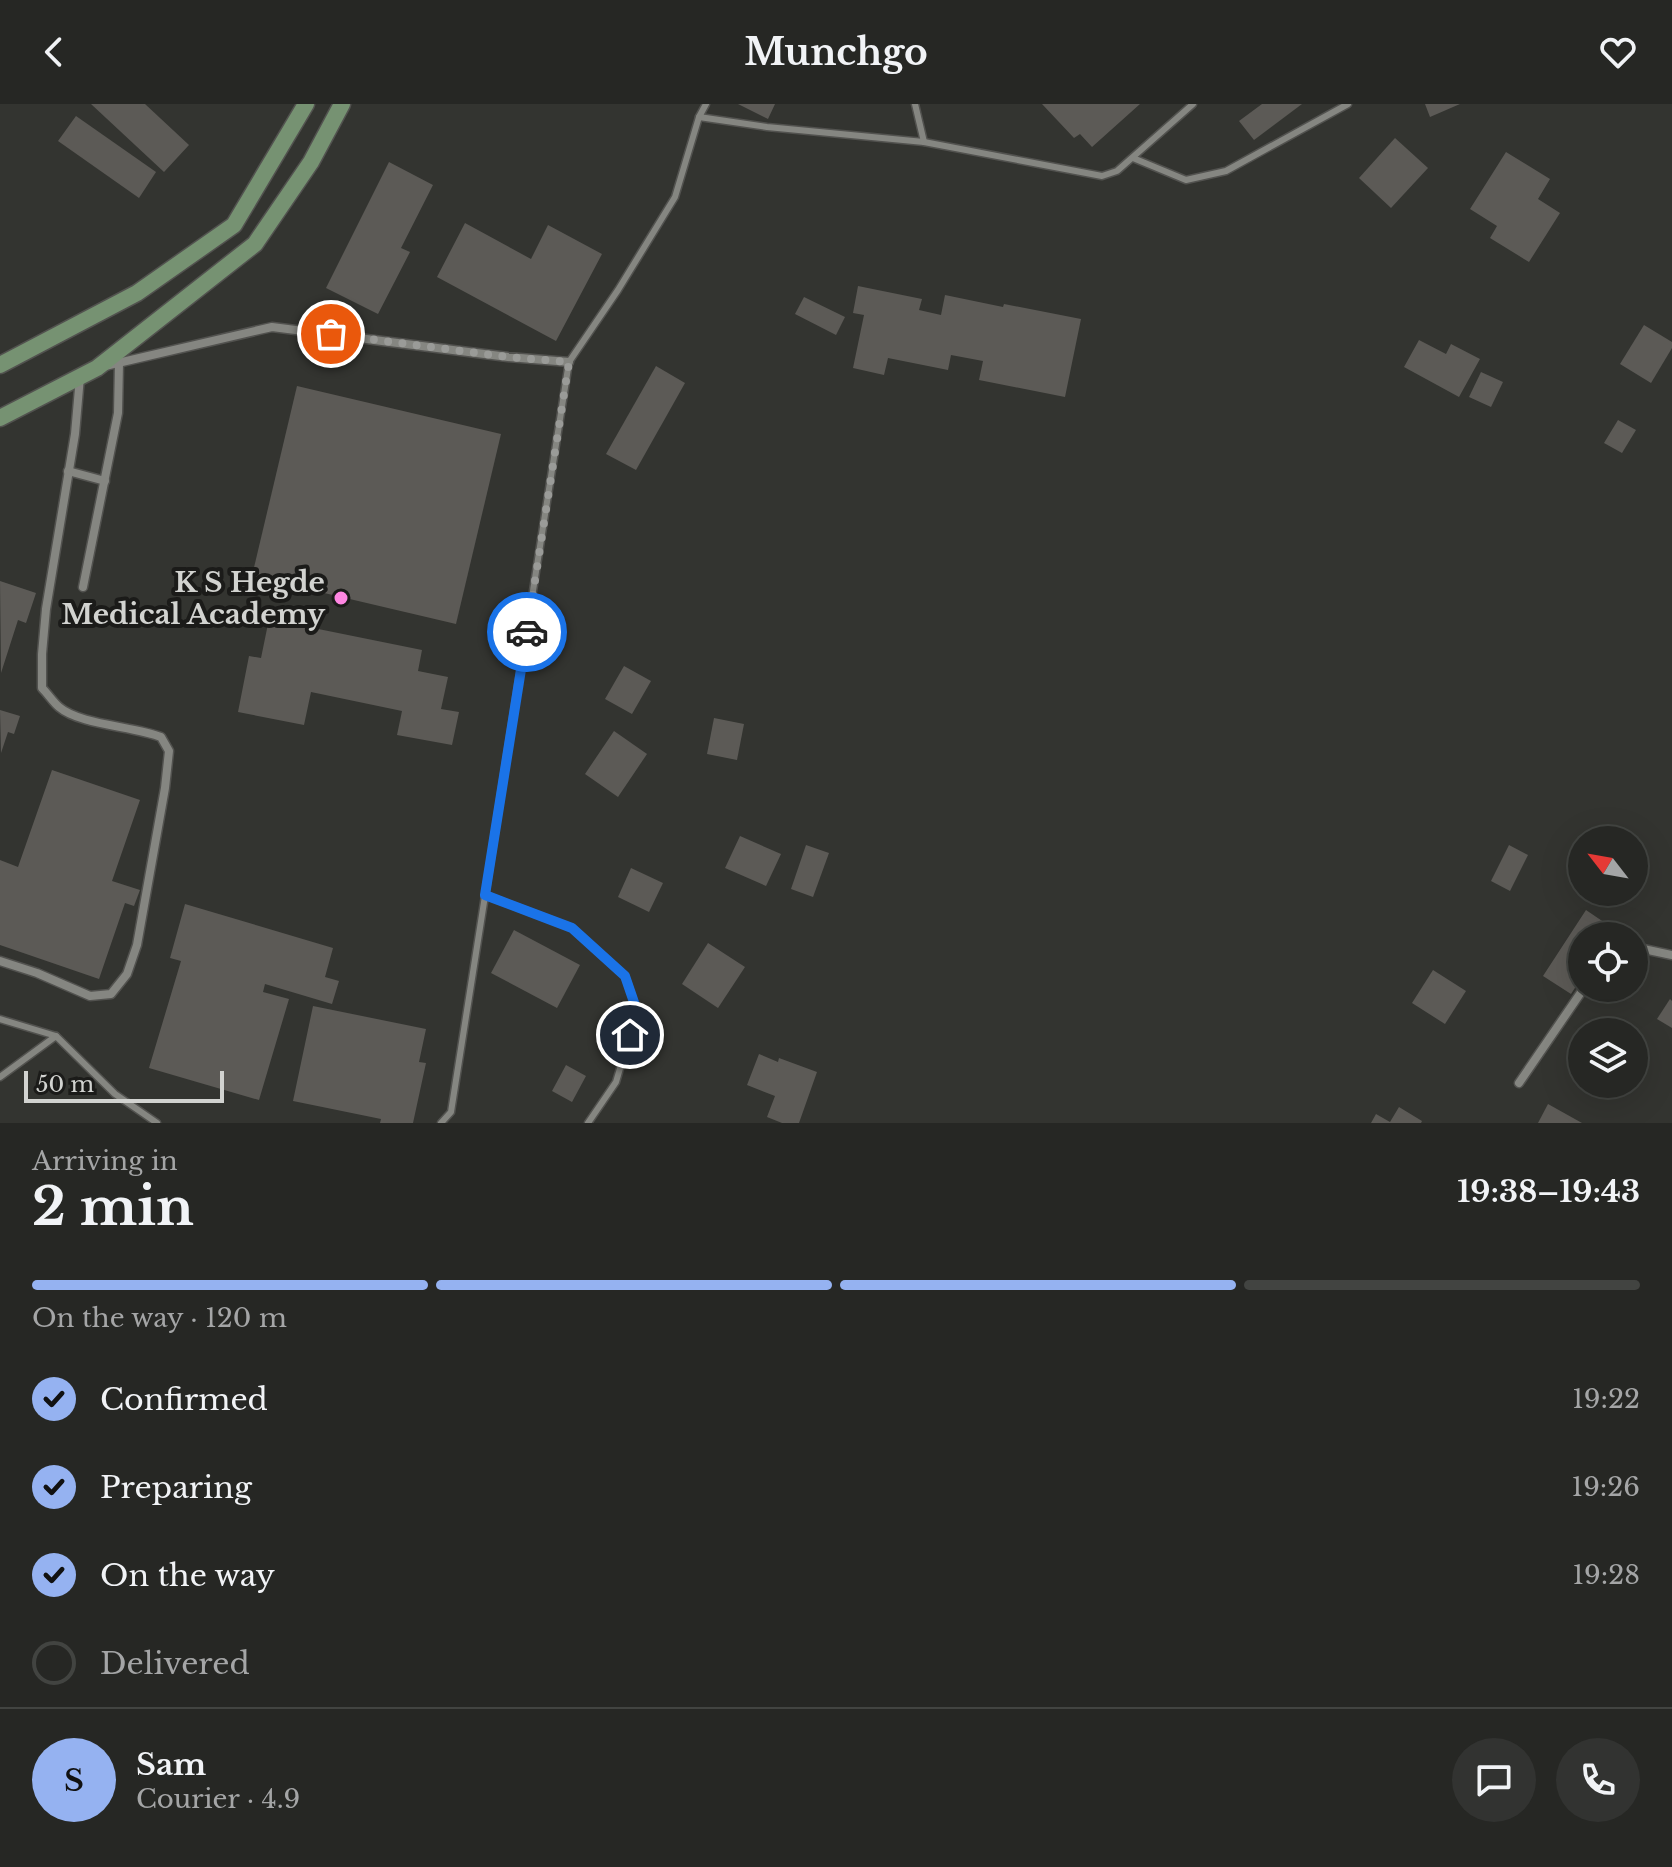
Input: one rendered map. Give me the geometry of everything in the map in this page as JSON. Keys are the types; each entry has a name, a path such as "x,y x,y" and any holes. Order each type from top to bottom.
{"main road":[{"path":"0,365 137,293 234,225 306,104"},
{"path":"0,418 97,368 255,244 311,162 342,104"}],"street":[{"path":"97,368 272,327 569,362"},
{"path":"83,587 118,413 119,363"},
{"path":"0,961 90,996 111,994 127,974 137,945 165,788 169,751 161,737 79,718 60,708 42,688 46,609 75,434 80,377"},
{"path":"68,471 105,481"},
{"path":"1648,950 1672,955"},
{"path":"1519,1083 1574,1002"}],"lane":[{"path":"441,1123 451,1112 569,362 675,197 699,117 706,104"},
{"path":"915,104 924,142"},
{"path":"699,117 767,127 924,142 1102,176 1117,171 1193,104"},
{"path":"1133,158 1186,180 1226,171 1348,104"},
{"path":"485,895 572,928 625,976 637,1011 616,1082 588,1123"},
{"path":"0,1019 56,1036 115,1094 157,1123"},
{"path":"0,1077 56,1036"}],"building":[{"path":"91,104 145,104 189,145 164,172"},
{"path":"738,104 775,104 768,119"},
{"path":"1042,104 1140,104 1092,147 1080,134 1074,138"},
{"path":"1262,104 1302,104 1254,140 1239,121"},
{"path":"1425,104 1460,104 1430,117"},
{"path":"76,116 156,172 139,198 58,141"},
{"path":"1395,138 1428,168 1391,208 1359,178"},
{"path":"1506,152 1550,179 1538,199 1560,213 1529,262 1490,238 1497,226 1470,209"},
{"path":"389,162 433,185 401,248 410,252 378,314 326,288"},
{"path":"465,223 531,259 548,225 602,254 556,341 437,277"},
{"path":"858,286 922,299 919,310 941,315 945,295 1081,319 1065,397 979,380 983,361 951,355 948,370 888,358 884,375 853,368 864,315 853,313"},
{"path":"804,297 845,317 836,335 795,314"},
{"path":"1644,325 1672,342 1672,348 1651,383 1620,364"},
{"path":"1419,340 1446,354 1451,344 1480,359 1459,397 1404,367"},
{"path":"656,366 685,383 636,470 606,454"},
{"path":"1481,372 1503,382 1491,407 1469,397"},
{"path":"297,386 501,434 456,624 252,576"},
{"path":"1618,420 1636,430 1622,453 1604,443"},
{"path":"0,581 36,593 26,623 18,620 1,673"},
{"path":"269,619 422,650 418,671 448,677 441,709 459,712 452,745 397,735 402,711 311,692 304,725 238,712 249,656 261,658"},
{"path":"624,666 651,681 632,714 605,699"},
{"path":"0,710 20,716 14,734 8,732 1,753"},
{"path":"714,718 744,724 737,760 707,754"},
{"path":"614,731 647,754 618,797 585,774"},
{"path":"52,770 140,800 112,881 140,890 134,906 125,903 99,979 0,945 0,860 18,867"},
{"path":"740,836 781,854 766,886 725,868"},
{"path":"806,845 829,853 813,897 791,889"},
{"path":"1509,845 1528,855 1510,891 1491,881"},
{"path":"631,868 663,883 649,912 618,897"},
{"path":"185,904 333,948 325,977 339,981 332,1004 265,984 263,992 289,999 259,1100 149,1068 181,961 170,958"},
{"path":"1586,910 1604,922 1578,922"},
{"path":"514,930 580,965 557,1008 491,973"},
{"path":"1568,938 1568,992 1543,976"},
{"path":"708,943 745,967 718,1008 682,984"},
{"path":"1433,970 1466,991 1445,1024 1412,1003"},
{"path":"1670,999 1672,1001 1672,1028 1657,1019"},
{"path":"313,1006 426,1029 419,1062 426,1063 413,1123 380,1123 381,1119 293,1101"},
{"path":"759,1054 817,1072 799,1123 782,1123 767,1117 775,1096 747,1085"},
{"path":"566,1065 586,1076 572,1102 552,1091"},
{"path":"1548,1104 1582,1123 1538,1123"},
{"path":"1399,1107 1421,1123 1371,1123 1376,1114 1390,1122"}],"way so far":[{"path":"331,334 569,362 527,632"}],"place":[{"name":"K S Hegde Medical Academy","path":"341,598"}],"route":[{"path":"527,632 485,895 572,928 625,976 637,1011 630,1035"}]}
